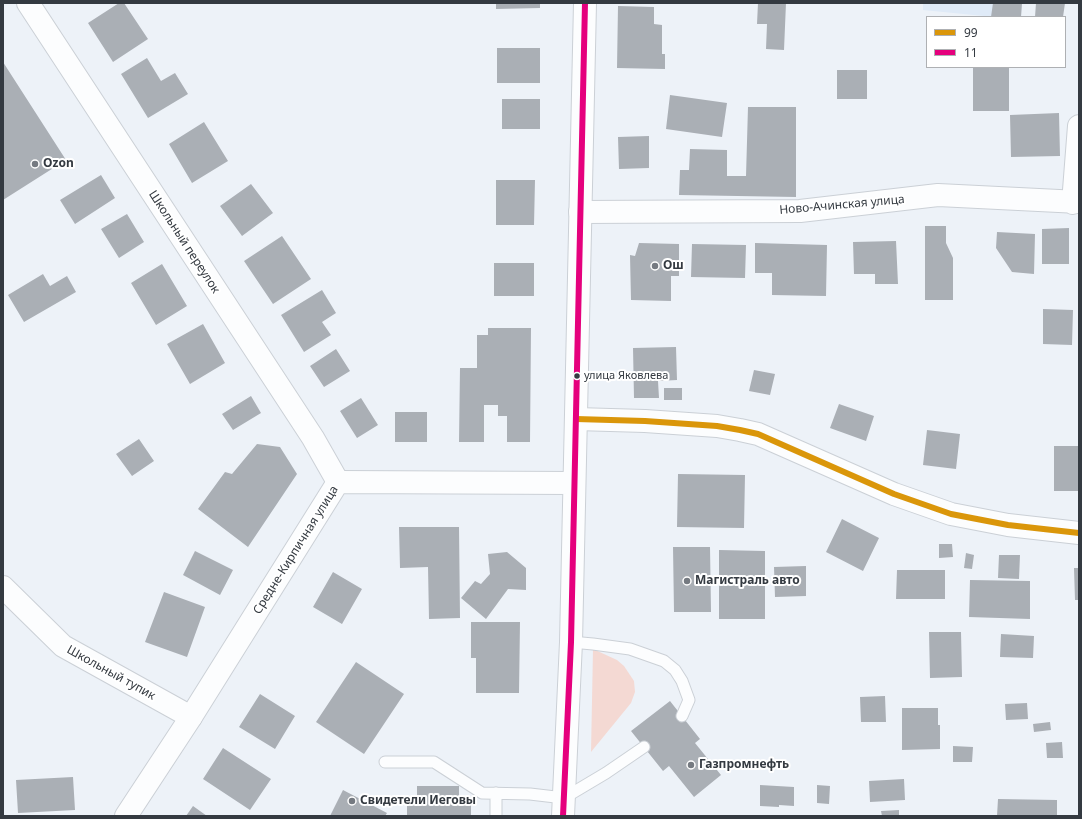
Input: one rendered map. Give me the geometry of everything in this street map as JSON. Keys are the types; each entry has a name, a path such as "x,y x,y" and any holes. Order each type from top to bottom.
{"street":[{"name":"Школьный переулок","path":"28,3 313,438 338,482"},
{"path":"564,807 571,642 585,3"},
{"path":"1076,202 1079,126"},
{"name":"Ново-Ачинская улица","path":"580,212 800,212 938,195 1076,202"},
{"path":"576,419 645,421 717,426 758,434 894,494 951,514 1008,525 1079,533"},
{"name":"Средне-Кирпичная улица","path":"126,816 191,716 338,482 574,483"},
{"name":"Школьный тупик","path":"3,587 63,646 191,716"}],"lane":[{"path":"571,642 630,649 664,661 675,670 682,681 689,700 682,716"},
{"path":"385,762 434,762 482,792 530,794 564,807 606,773 644,748"},
{"path":"496,793 496,816"}],"shaded area":[{"path":"923,3 1022,3 1021,16 984,16 923,10"},
{"path":"593,649 617,660 624,666 634,681 635,692 631,703 591,752"}],"building":[{"path":"119,3 124,3 148,39 113,62 88,23"},
{"path":"496,3 540,3 540,8 496,9"},
{"path":"758,3 786,3 784,50 766,49 767,24 757,24"},
{"path":"993,3 1022,3 1021,16 991,16"},
{"path":"1036,3 1065,3 1063,16 1035,16"},
{"path":"618,6 654,7 654,24 662,25 662,54 665,54 665,69 617,68"},
{"path":"497,48 540,48 540,83 497,83"},
{"path":"147,58 161,81 175,73 188,94 148,118 121,74"},
{"path":"3,62 66,160 3,200"},
{"path":"973,68 1009,68 1009,111 973,111"},
{"path":"837,70 867,70 867,99 837,99"},
{"path":"670,95 727,103 722,137 666,129"},
{"path":"502,99 540,99 540,129 502,129"},
{"path":"748,107 796,107 796,197 679,195 680,170 689,170 690,149 727,150 727,176 746,176"},
{"path":"1059,113 1060,156 1011,157 1010,115"},
{"path":"204,122 228,161 192,183 169,144"},
{"path":"649,136 649,168 619,169 618,137"},
{"path":"101,175 115,198 75,224 60,200"},
{"path":"496,180 535,180 534,225 496,225"},
{"path":"251,184 273,213 242,236 220,206"},
{"path":"127,214 144,242 119,258 101,229"},
{"path":"925,226 946,226 946,243 953,258 953,300 925,300"},
{"path":"1069,228 1069,264 1042,264 1042,229"},
{"path":"997,232 1035,234 1034,274 1012,272 996,248"},
{"path":"282,236 311,279 273,304 244,261"},
{"path":"896,241 898,284 875,284 875,274 854,274 853,242"},
{"name":"Ош","path":"639,243 679,244 679,276 671,276 671,301 631,300 630,255 635,256"},
{"path":"755,243 827,245 826,296 772,295 772,273 755,273"},
{"path":"692,244 746,245 745,278 691,277"},
{"path":"494,263 534,263 534,296 494,296"},
{"path":"162,264 187,306 156,325 131,283"},
{"path":"43,274 50,286 67,276 76,292 24,322 8,295"},
{"path":"322,290 336,313 322,322 331,335 304,352 281,315"},
{"path":"1043,309 1073,310 1072,345 1043,344"},
{"path":"203,324 225,363 190,384 167,344"},
{"path":"488,328 531,328 530,442 507,442 507,416 498,416 498,405 484,405 484,442 459,442 460,368 477,368 477,335 488,335"},
{"path":"676,347 677,380 658,381 659,398 634,398 633,348"},
{"path":"336,349 350,371 324,387 310,366"},
{"path":"754,370 775,374 770,395 749,391"},
{"path":"664,388 682,388 682,400 664,400"},
{"path":"251,396 261,413 233,430 222,414"},
{"path":"361,398 378,425 357,438 340,411"},
{"path":"839,404 874,416 866,441 830,428"},
{"path":"395,412 427,412 427,442 395,442"},
{"path":"927,430 960,434 956,469 923,465"},
{"path":"139,439 154,461 132,476 116,454"},
{"path":"257,444 280,447 297,474 248,547 198,509 225,472 232,474"},
{"path":"1054,446 1079,446 1079,491 1054,491"},
{"path":"678,474 745,475 744,528 677,527"},
{"path":"842,519 879,538 863,571 826,552"},
{"path":"399,527 459,527 460,618 429,619 428,567 400,568"},
{"path":"939,544 952,544 953,557 939,558"},
{"path":"673,547 710,547 711,612 674,612"},
{"path":"719,550 765,551 765,619 719,619"},
{"path":"195,551 233,570 220,595 183,575"},
{"path":"507,552 526,568 526,590 508,589 486,619 461,598 475,581 481,584 490,574 488,554"},
{"path":"966,553 974,555 972,569 964,568"},
{"path":"999,555 1020,555 1019,579 998,578"},
{"path":"806,566 806,596 775,597 774,567"},
{"path":"1074,568 1079,568 1079,600 1075,600"},
{"path":"897,570 945,570 945,599 896,599"},
{"path":"333,572 362,589 342,624 313,607"},
{"path":"970,580 1030,581 1030,619 969,617"},
{"path":"164,592 205,607 187,657 145,642"},
{"path":"471,622 520,622 519,693 476,693 476,658 471,658"},
{"path":"929,632 961,632 962,677 930,678"},
{"path":"1001,634 1034,636 1033,658 1000,657"},
{"path":"356,662 404,694 364,754 316,722"},
{"path":"260,694 295,716 275,749 239,727"},
{"path":"885,696 886,722 861,722 860,697"},
{"path":"670,701 700,739 695,743 721,775 694,797 669,766 663,771 631,731"},
{"path":"1027,703 1028,719 1006,720 1005,704"},
{"path":"902,708 938,708 940,749 902,750"},
{"path":"1050,722 1051,730 1034,732 1033,724"},
{"path":"1062,742 1063,758 1047,758 1046,743"},
{"path":"953,746 973,747 972,762 953,762"},
{"path":"223,748 271,779 250,810 203,779"},
{"path":"73,777 75,810 18,813 16,780"},
{"path":"904,779 905,800 870,802 869,781"},
{"path":"760,785 794,787 794,806 760,806"},
{"path":"817,785 830,786 829,804 817,803"},
{"path":"417,786 459,786 459,797 471,797 471,816 407,816 407,799 417,799"},
{"name":"Свидетели Иеговы","path":"343,790 387,813 385,816 330,816"},
{"path":"998,799 1057,800 1057,816 997,816"},
{"path":"193,806 207,816 186,816"},
{"path":"899,810 899,816 882,816 881,811"}],"transit line":[{"name":"11","path":"563,816 571,642 585,3"},
{"name":"99","path":"576,419 645,421 717,426 758,434 894,494 951,514 1008,525 1079,533"}],"place":[{"name":"Ozon","path":"35,164"},
{"name":"Ош","path":"655,266"},
{"name":"улица Яковлева","path":"577,376"},
{"name":"Магистраль авто","path":"687,581"},
{"name":"Газпромнефть","path":"691,765"},
{"name":"Свидетели Иеговы","path":"352,801"}]}
